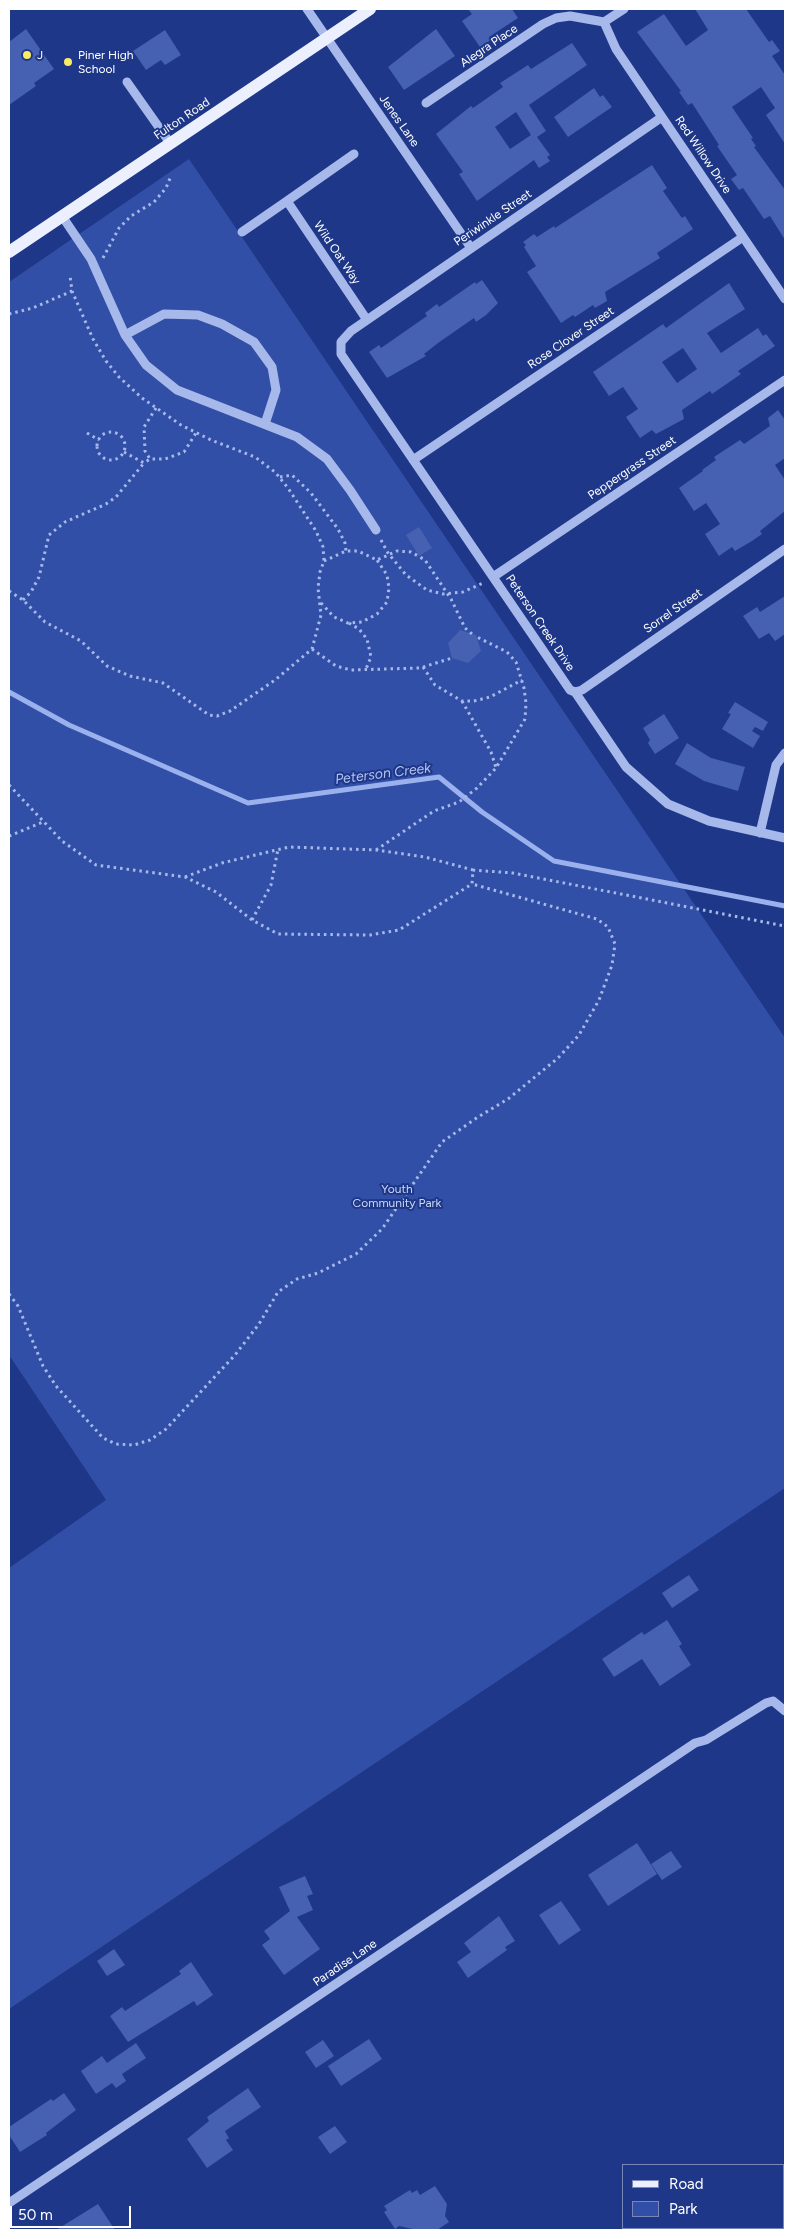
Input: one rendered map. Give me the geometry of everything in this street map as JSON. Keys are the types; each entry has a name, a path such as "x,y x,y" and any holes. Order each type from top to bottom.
{"main road":[{"name":"Fulton Road","path":"9,252 370,9"}],"street":[{"name":"Jenes Lane","path":"307,9 472,248"},
{"path":"604,22 624,9"},
{"name":"Alegra Place","path":"426,104 542,24 556,18 583,17 604,22"},
{"name":"Red Willow Drive","path":"604,22 616,49 785,299"},
{"path":"127,82 170,143"},
{"name":"Periwinkle Street","path":"341,342 351,331 662,117"},
{"path":"242,232 354,154"},
{"name":"Wild Oat Way","path":"287,201 367,320"},
{"path":"62,216 91,259 126,335 146,365 177,390 297,437 327,459 376,530"},
{"name":"Rose Clover Street","path":"413,460 743,236"},
{"path":"126,335 164,314 198,314 222,324 254,342 272,367 276,390 265,424"},
{"name":"Peterson Creek Drive","path":"341,342 341,354 570,690 574,692 626,767 668,804 708,821 785,838"},
{"name":"Peppergrass Street","path":"493,577 785,380"},
{"name":"Sorrel Street","path":"574,692 582,690 785,549"},
{"path":"760,833 776,765 785,753"},
{"name":"Paradise Lane","path":"9,2203 695,1743 706,1740 766,1703 773,1701 785,1711"}],"path":[{"path":"101,260 110,249 119,228 132,216 154,202 166,188 172,176"},
{"path":"9,591 24,600 45,622 81,641 107,666 130,676 164,683 209,715 217,716 230,710 291,668 312,649 321,615 319,580 324,560 323,547 316,531 280,478 255,457 196,433 156,408 119,377 106,361 93,339 72,291 70,276"},
{"path":"9,314 33,308 72,291"},
{"path":"150,459 145,450 144,427 156,408"},
{"path":"87,433 100,440"},
{"path":"116,433 125,443 124,452 118,458 105,459 98,448 100,440 106,434 116,433"},
{"path":"24,600 39,577 49,535 64,522 106,504 116,497 150,459 165,459 184,452 196,433"},
{"path":"124,452 144,464"},
{"path":"280,478 292,475 311,492 338,529 345,543 346,551"},
{"path":"376,530 388,553 406,576 427,590 448,593 474,588 493,577"},
{"path":"324,560 346,551 358,551 377,560 387,575 389,588 386,602 377,614 362,622 348,623"},
{"path":"377,560 388,553 397,551 411,552 425,560 448,593 465,628 472,634"},
{"path":"320,603 334,617 359,629 367,639 371,657 366,669"},
{"path":"376,850 434,811 459,802 477,788 496,768 525,719 526,703 522,680 516,662 507,652 476,637"},
{"path":"312,649 336,666 366,669 423,667 452,658"},
{"path":"423,667 435,685 462,701 491,752 496,768"},
{"path":"462,701 474,701 490,697 522,680"},
{"path":"9,785 62,841 96,864 185,877 216,892 252,920 278,934 370,935 400,930 472,884 597,919 608,928 615,944 612,965 595,1007 579,1035 551,1064 508,1099 478,1116 442,1142 382,1229 356,1254 318,1273 298,1280 278,1292 259,1324 234,1355 166,1429 150,1440 134,1445 116,1444 103,1438 56,1386 43,1366 18,1306 9,1294"},
{"path":"9,836 43,822"},
{"path":"185,877 222,863 289,847 376,850 425,857 473,870 513,874 785,926"},
{"path":"252,920 271,885 278,849"},
{"path":"472,884 473,870"}],"green space":[{"name":"Youth Community Park","path":"189,159 785,1038 785,1488 9,2009 9,1568 106,1500 9,1355 9,282"}],"building":[{"path":"468,9 512,9 518,18 489,37 491,40 480,47 462,21 472,14"},
{"path":"695,9 746,9 769,42 772,40 780,51 772,56 785,75 785,144 766,115 775,108 761,87 732,107 753,138 751,139 756,146 754,147 785,190 785,240 770,216 764,219 743,188 739,190 731,179 737,175 717,146 719,145 692,103 688,105 679,92 681,91 637,32 664,14 686,46 708,30"},
{"name":"J","path":"26,29 54,69 34,83 36,86 9,105 9,42"},
{"path":"436,29 455,56 404,90 388,67"},
{"path":"165,30 181,55 165,65 161,60 146,70 133,51"},
{"path":"572,43 587,65 529,105 546,131 537,137 550,155 547,157 550,161 539,168 534,160 477,201 459,174 463,172 436,134 471,106 473,108 503,87 500,83 528,65 531,69","holes":["516,112 531,135 510,149 495,127"]},
{"path":"594,88 600,97 603,95 612,107 568,137 554,117"},
{"path":"652,165 667,188 663,191 682,218 685,216 693,229 657,253 660,258 605,292 607,301 595,308 593,305 575,317 573,315 561,323 527,272 536,266 524,247 526,245 523,242 534,234 537,237 554,226 555,228"},
{"path":"482,280 498,303 476,322 474,318 438,343 424,354 426,356 387,378 369,352 379,345 381,348 427,316 425,313 437,304 439,307 475,282 476,284"},
{"path":"729,283 745,309 707,333 721,353 758,328 763,336 766,334 775,346 738,371 741,374 712,394 710,391 682,410 684,419 656,434 652,430 640,438 626,417 638,409 623,387 609,396 593,372 663,324 666,328","holes":["683,348 697,369 677,383 662,362"]},
{"path":"778,410 785,420 785,458 775,465 785,480 785,511 760,531 762,534 752,541 735,551 732,547 719,556 705,534 720,524 706,503 694,511 679,488 716,460 714,457 740,440 744,444 770,426 768,418"},
{"path":"419,527 432,548 419,556 406,535"},
{"path":"785,596 785,634 775,641 769,633 759,639 743,616 757,607 760,612"},
{"path":"460,630 476,635 481,651 468,663 452,658 448,643"},
{"path":"735,702 768,722 763,731 755,727 752,731 760,736 753,748 722,729 731,714 728,713"},
{"path":"664,714 679,738 655,754 648,743 650,740 643,728"},
{"path":"687,743 711,758 745,767 738,791 704,781 675,764"},
{"path":"689,1575 699,1590 672,1608 662,1593"},
{"path":"667,1620 682,1644 679,1646 691,1665 660,1686 642,1659 614,1677 602,1659 642,1632 644,1635"},
{"path":"637,1843 657,1874 608,1906 588,1875"},
{"path":"671,1851 682,1867 662,1880 651,1864"},
{"path":"305,1876 313,1894 307,1896 313,1910 297,1917 320,1949 284,1975 262,1945 270,1939 264,1931 290,1911 279,1887"},
{"path":"561,1901 581,1930 559,1945 539,1915"},
{"path":"499,1916 515,1941 505,1947 507,1950 468,1978 457,1962 471,1952 464,1943"},
{"path":"114,1949 125,1965 107,1976 97,1961"},
{"path":"191,1962 213,1995 197,2006 194,2001 128,2042 110,2016 122,2007 125,2011 181,1974 179,1971"},
{"path":"369,2039 382,2059 341,2086 328,2066"},
{"path":"323,2040 334,2056 316,2068 305,2052"},
{"path":"136,2043 146,2058 122,2074 126,2081 116,2088 112,2083 96,2094 81,2071 102,2056 107,2063"},
{"path":"248,2088 261,2107 225,2131 229,2138 226,2140 233,2150 207,2168 187,2139 209,2121 207,2117"},
{"path":"64,2093 76,2110 46,2133 47,2135 20,2152 9,2135 9,2127 51,2099 53,2101"},
{"path":"335,2126 347,2142 330,2154 318,2137"},
{"path":"435,2186 447,2204 445,2216 449,2222 437,2230 417,2230 399,2226 395,2229 384,2212 387,2210 384,2206 410,2190 412,2193 417,2190 420,2195"},
{"path":"98,2204 115,2230 56,2230"}],"waterway":[{"name":"Peterson Creek","path":"9,692 69,725 248,803 439,777 482,812 554,861 785,906"}],"place":[{"name":"J","path":"27,55"},
{"name":"Piner High School","path":"68,62"}]}
